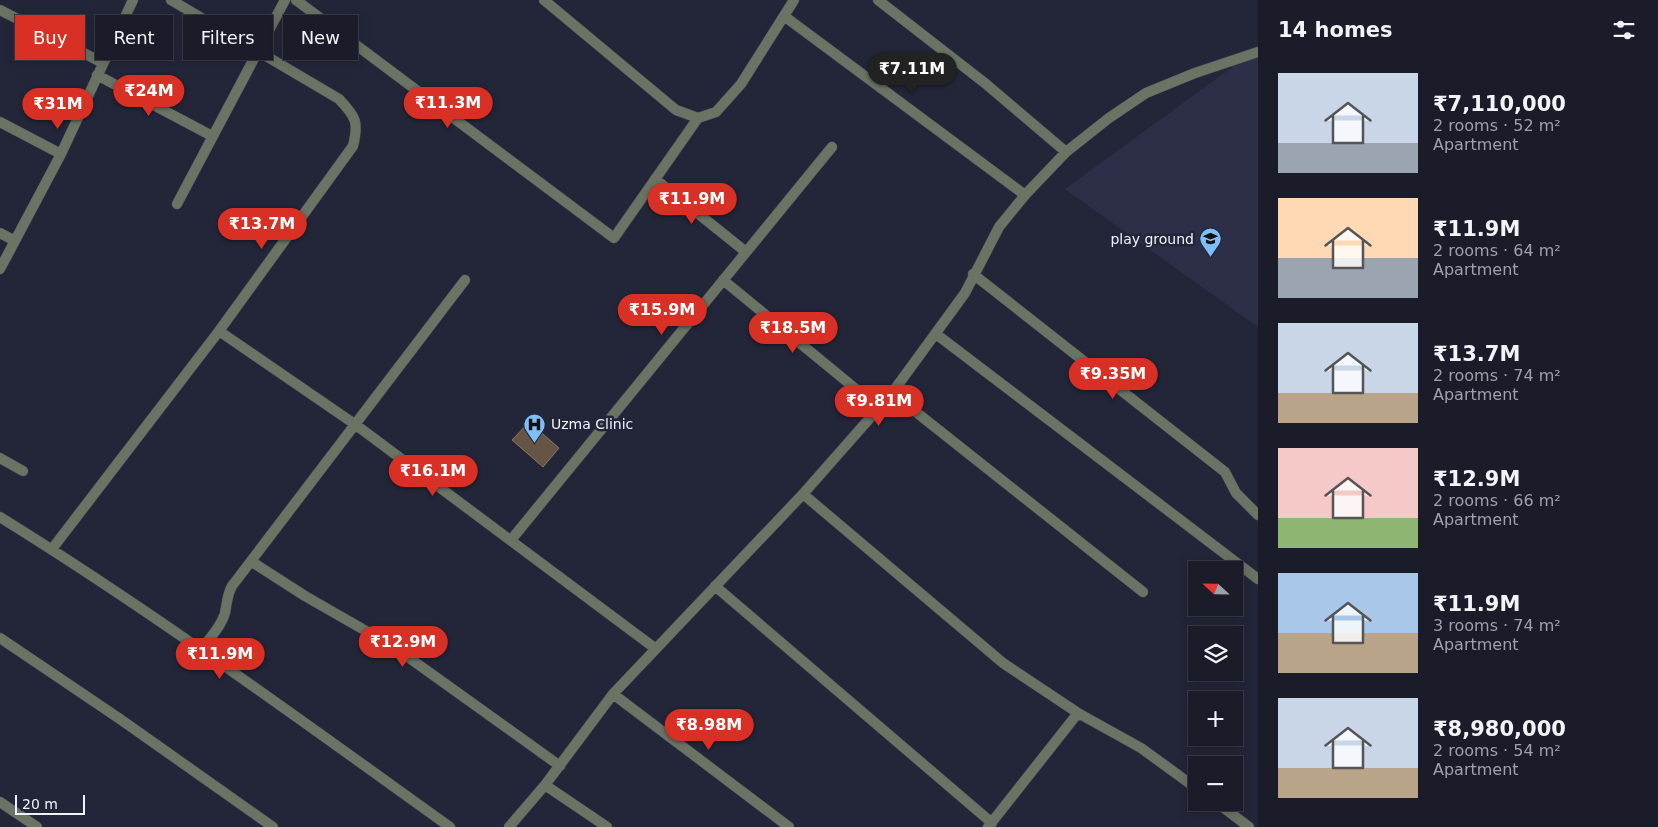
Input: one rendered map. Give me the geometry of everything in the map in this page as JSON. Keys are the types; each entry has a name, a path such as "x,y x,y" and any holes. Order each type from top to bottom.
{"street":[{"path":"0,269 60,154 132,0"},
{"path":"171,0 196,15"},
{"path":"273,22 285,0"},
{"path":"296,0 614,238 698,118 716,112 741,84 794,0"},
{"path":"544,0 676,110 698,118"},
{"path":"878,0 972,73 1066,152"},
{"path":"0,10 103,63"},
{"path":"784,16 1025,195"},
{"path":"509,827 517,822 614,694 803,494 879,408 965,293 973,274 999,227 1025,195 1066,152 1146,93 1195,73 1258,52"},
{"path":"177,204 252,60"},
{"path":"52,549 219,332 353,146 358,128 353,114 339,100 272,60"},
{"path":"97,75 212,136"},
{"path":"0,122 60,154"},
{"path":"511,540 832,147"},
{"path":"655,179 746,252"},
{"path":"0,233 14,241"},
{"path":"973,274 1225,472 1241,499 1258,515"},
{"path":"200,651 217,629 224,615 227,595 232,586 465,280"},
{"path":"723,280 879,408"},
{"path":"219,332 356,425 656,649"},
{"path":"936,334 1258,579"},
{"path":"892,392 1143,592"},
{"path":"0,458 23,471"},
{"path":"803,494 1003,664 1078,713 1141,748 1188,782"},
{"path":"0,517 52,549 450,827"},
{"path":"252,562 394,647 560,766"},
{"path":"715,586 990,825 1078,713"},
{"path":"0,638 120,719 273,827"},
{"path":"614,694 789,827"},
{"path":"545,785 607,827"},
{"path":"0,802 37,827"},
{"path":"1228,811 1249,827"}],"shaded area":[{"name":"play ground","path":"1258,52 1258,327 1065,189 1249,55"}],"building":[{"path":"529,422 559,448 543,467 512,440"}],"place":[{"name":"play ground","path":"1210,258"},
{"name":"Uzma Clinic","path":"535,443"}]}
